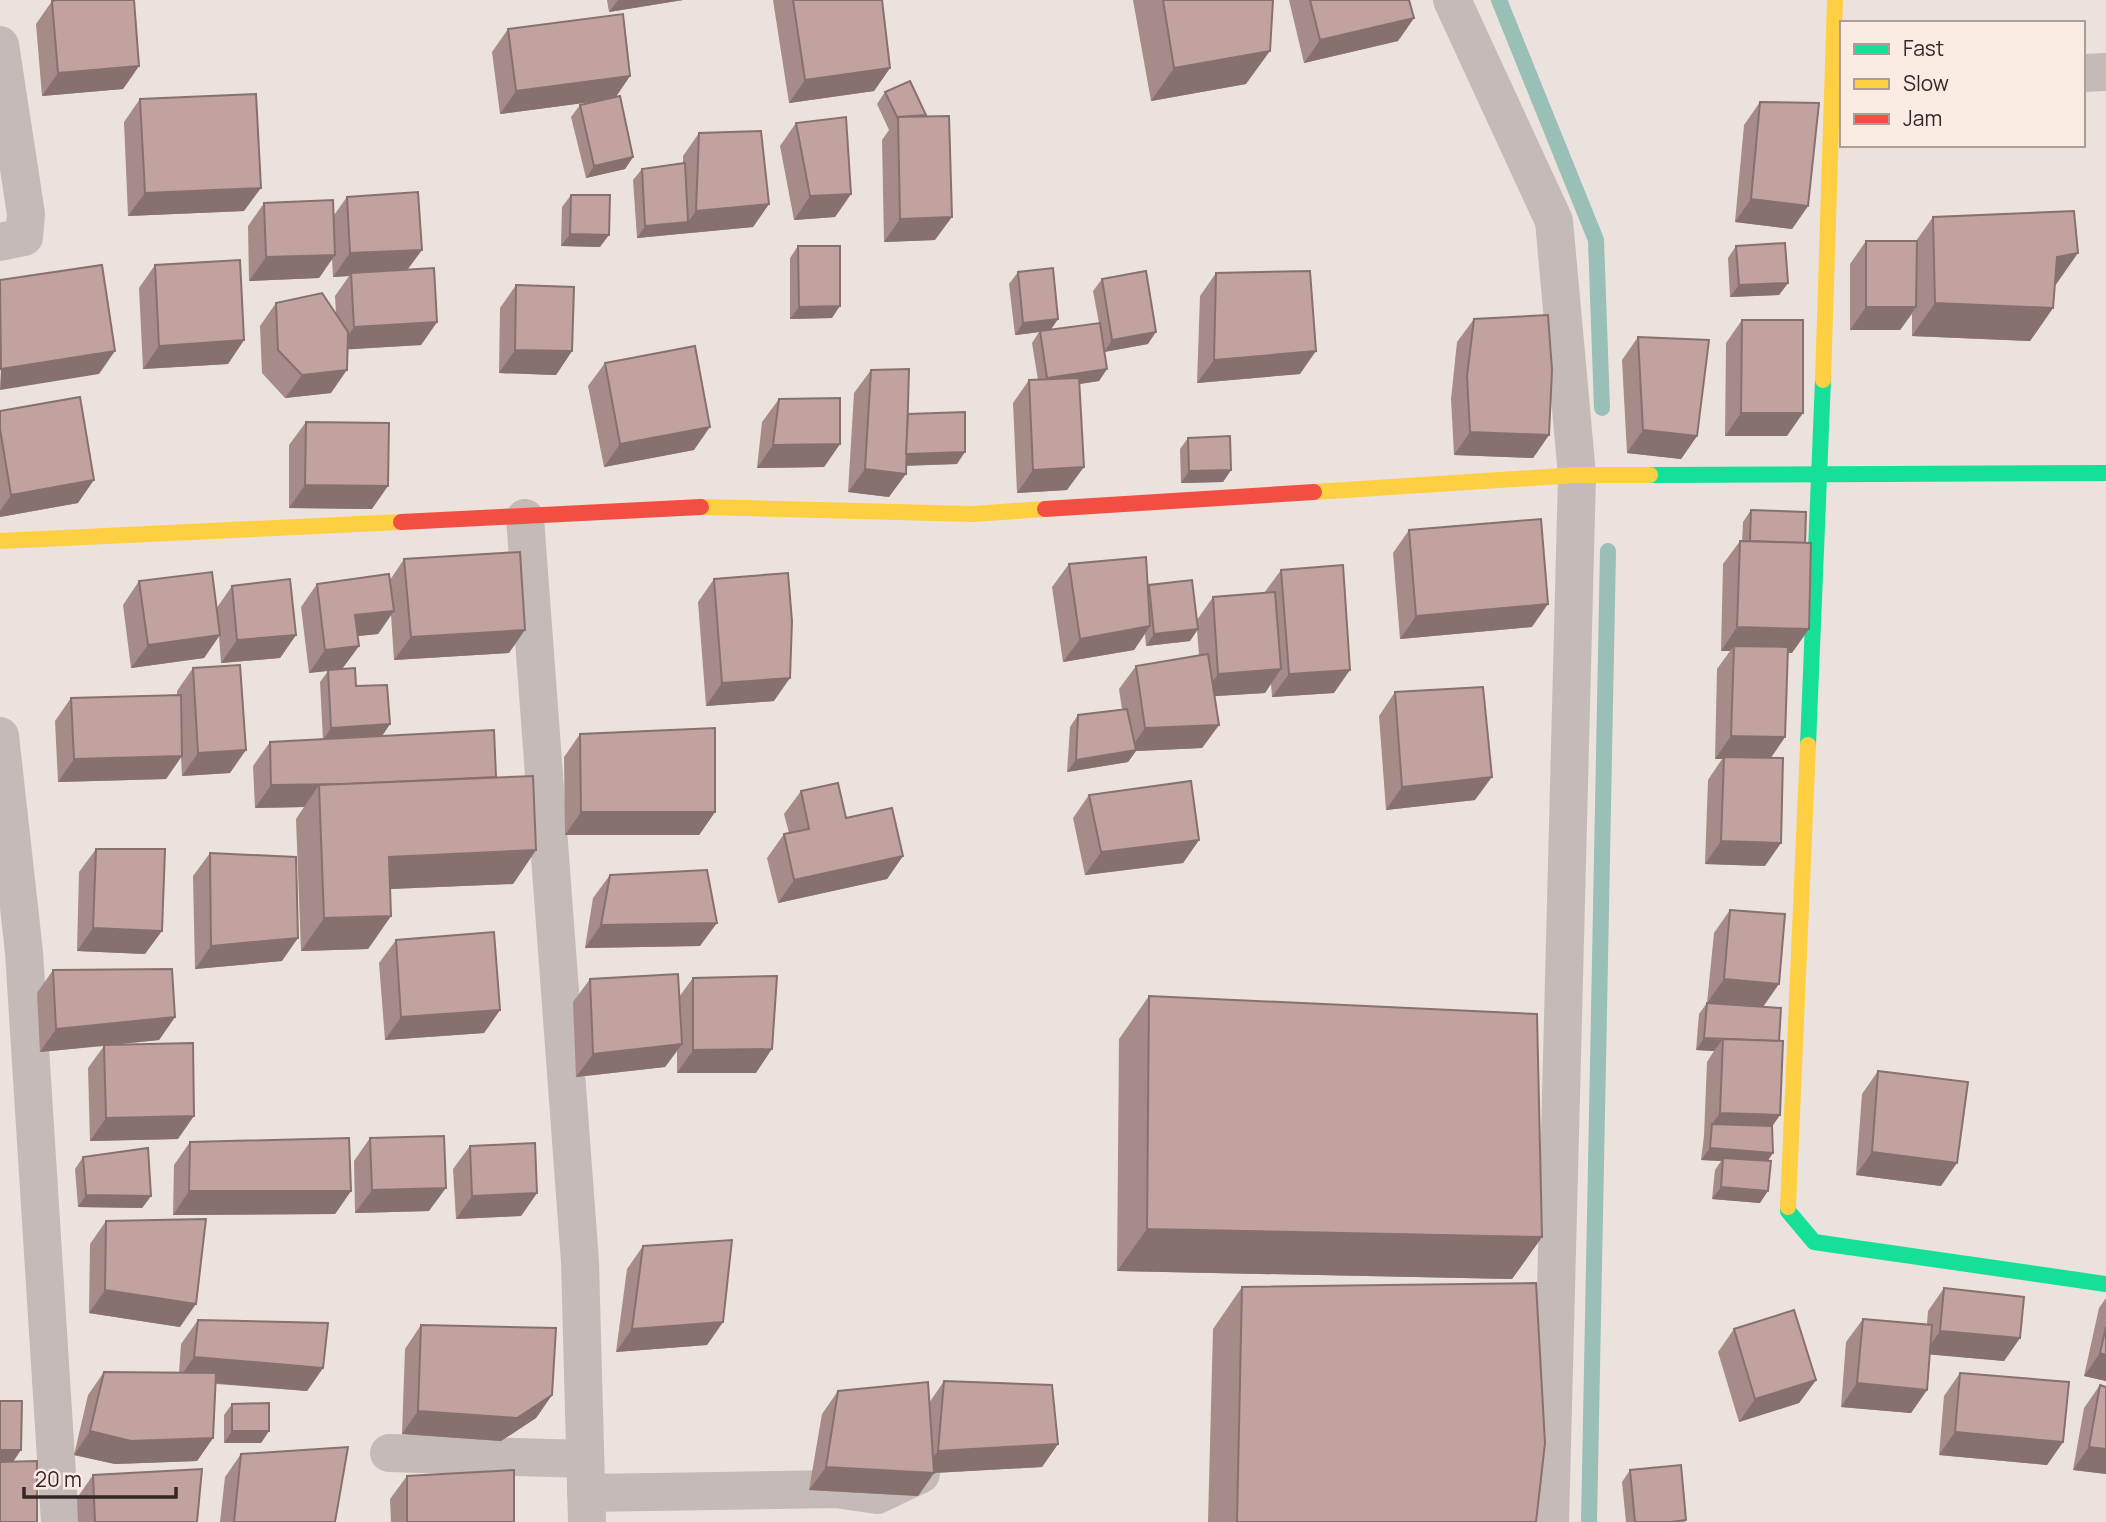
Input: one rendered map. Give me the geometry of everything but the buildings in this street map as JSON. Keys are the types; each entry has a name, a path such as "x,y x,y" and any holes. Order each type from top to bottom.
{"street":[{"path":"1452,0 1554,221 1577,475 1550,1522"},
{"path":"1835,0 1837,88 1788,1211 1814,1242 2106,1284"},
{"path":"0,45 26,214 24,237 0,242"},
{"path":"2085,74 2106,72"},
{"path":"0,541 524,518 727,506 973,514 1577,475 2106,473"},
{"path":"524,518 580,1262 586,1491"},
{"path":"0,736 24,951 15,1032 60,1522"},
{"path":"389,1453 586,1491 835,1489 856,1507 922,1474"}],"waterway":[{"path":"1499,0 1596,240 1602,408"},
{"path":"1589,1522 1608,551"}],"traffic: fast":[{"path":"1808,745 1823,380"},
{"path":"1650,475 2106,473"},
{"path":"1788,1207 1788,1211 1814,1242 2106,1284"}],"traffic: slow":[{"path":"1823,380 1835,0"},
{"path":"1314,492 1577,475 1650,475"},
{"path":"701,507 973,514 1045,509"},
{"path":"0,541 401,522"},
{"path":"1788,1207 1808,745"}],"traffic: jam":[{"path":"1045,509 1314,492"},
{"path":"401,522 701,507"}]}
